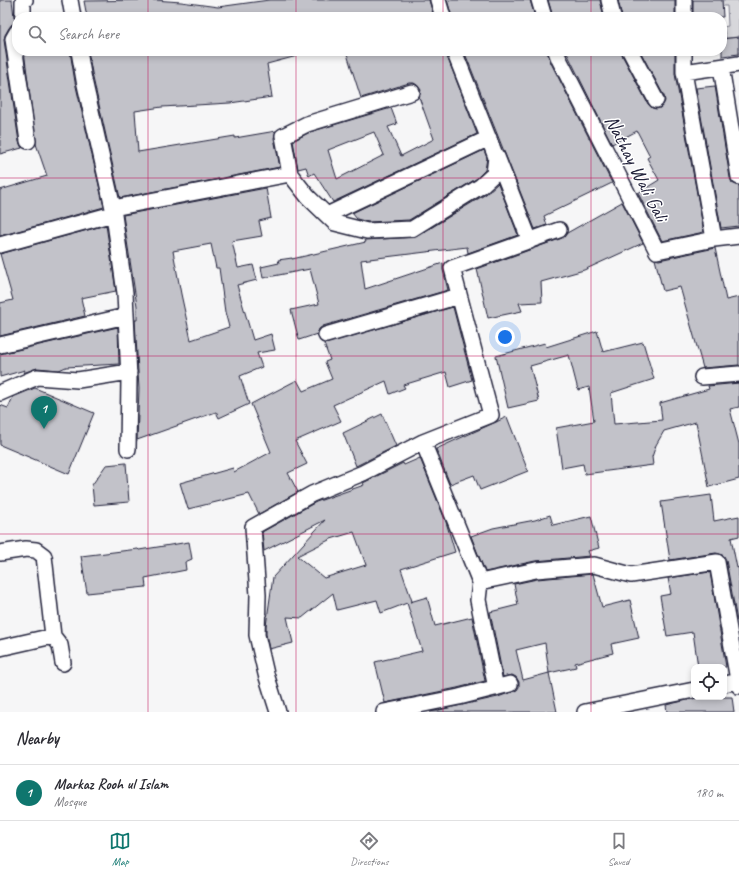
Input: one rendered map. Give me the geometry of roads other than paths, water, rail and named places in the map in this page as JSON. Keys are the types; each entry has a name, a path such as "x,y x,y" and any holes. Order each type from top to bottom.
{"street":[{"path":"23,12 23,1 25,0"},
{"path":"70,0 72,12"},
{"path":"438,0 442,12"},
{"path":"539,0 543,12"},
{"path":"609,0 612,12"},
{"path":"684,0 684,12"},
{"path":"15,56 28,142"},
{"path":"80,56 113,211 125,293 129,372 128,449"},
{"path":"456,56 530,241"},
{"name":"Nathay Wali Gali","path":"558,56 597,135 658,251 714,239"},
{"path":"633,56 656,100"},
{"path":"684,56 684,72 714,239 739,236"},
{"path":"684,72 739,64"},
{"path":"721,67 735,126 739,177"},
{"path":"412,92 307,124 282,136 290,174 308,197 335,223 367,231 412,229 481,186 494,174 496,156"},
{"path":"327,215 489,138"},
{"path":"0,245 113,211 290,174"},
{"path":"278,712 266,674 257,635 258,595 253,527 312,494 363,472 423,442 491,415 452,268 559,230"},
{"path":"326,335 459,296"},
{"path":"0,345 126,316"},
{"path":"0,393 37,377 78,380 129,372"},
{"path":"702,377 739,374"},
{"path":"384,712 405,710 503,686 478,600 480,582 423,442"},
{"path":"0,553 26,549 36,550 44,556 53,636 60,644 63,663"},
{"path":"480,582 536,570 594,565 631,575 717,562 734,629 734,684"},
{"path":"0,648 53,636"},
{"path":"585,712 691,691"}],"place":[{"name":"Markaz Rooh ul Islam","path":"44,429"}]}
